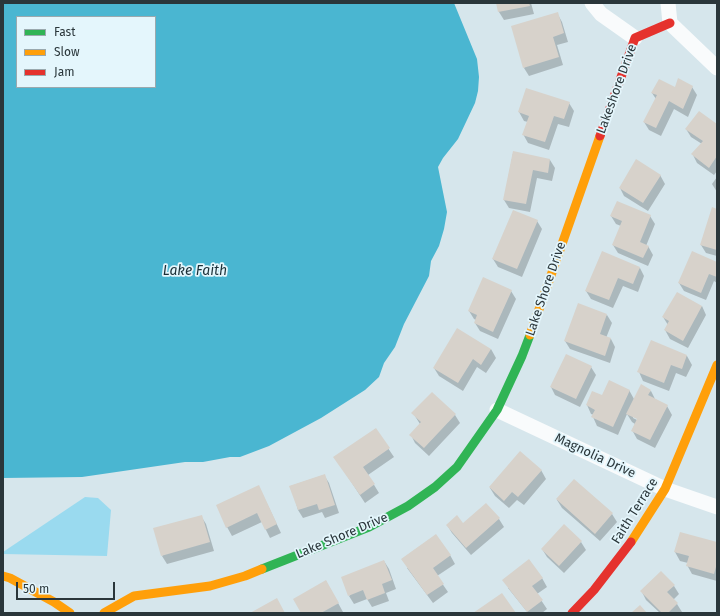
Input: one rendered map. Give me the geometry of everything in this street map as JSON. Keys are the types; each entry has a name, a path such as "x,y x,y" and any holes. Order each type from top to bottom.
{"street":[{"path":"592,3 601,14 635,38"},
{"path":"668,3 670,23 715,66"},
{"name":"Lakeshore Drive","path":"598,141 635,38 670,23"},
{"name":"Lake Shore Drive","path":"104,613 134,596 210,586 244,576 369,527 408,506 435,487 457,466 497,410 522,356 598,141"},
{"name":"Faith Terrace","path":"572,613 594,590 627,548 665,490 717,365"},
{"name":"Magnolia Drive","path":"497,410 665,490 717,507"},
{"path":"3,576 10,578 54,602 70,613"}],"shaded area":[{"path":"85,497 98,498 111,510 107,556 3,554 3,552"}],"water":[{"name":"Lake Faith","path":"3,3 454,3 477,59 479,77 478,91 475,103 458,139 438,167 447,212 439,246 431,261 429,276 404,324 395,347 384,363 379,377 365,390 321,418 269,446 240,457 230,457 203,462 185,462 82,477 3,478"}],"building":[{"path":"496,3 529,3 530,6 498,12"},
{"path":"558,12 564,33 553,37 559,57 523,68 511,26"},
{"path":"678,78 693,86 683,109 669,101 656,128 643,122 657,95 651,93 659,79 675,87"},
{"path":"526,88 570,102 564,119 554,116 545,142 522,135 529,116 518,112"},
{"path":"699,111 717,124 717,156 709,168 691,154 703,141 685,129"},
{"path":"513,151 550,159 548,173 533,170 526,204 503,200"},
{"path":"636,159 661,175 643,203 619,188"},
{"path":"617,201 651,215 640,242 649,246 643,258 612,245 622,221 610,216"},
{"path":"712,207 717,209 717,250 700,245"},
{"path":"513,210 538,220 517,269 492,259"},
{"path":"602,251 640,267 633,284 618,278 609,300 585,291"},
{"path":"692,251 717,262 717,277 709,274 701,293 678,283"},
{"path":"483,277 512,290 493,332 474,323 477,315 468,311"},
{"path":"677,292 702,306 683,341 664,330 669,321 662,317"},
{"path":"578,303 607,314 600,334 611,338 605,356 564,341"},
{"path":"457,328 491,349 481,365 473,359 458,383 433,368"},
{"path":"651,340 687,355 682,369 671,365 664,383 637,372"},
{"path":"566,354 592,366 576,399 550,387"},
{"path":"609,380 630,390 613,427 591,417 595,410 586,405 592,391 602,395"},
{"path":"641,384 651,390 648,395 668,405 650,440 631,431 637,419 626,414"},
{"path":"432,392 456,414 424,448 409,435 421,422 411,413"},
{"path":"376,428 390,448 363,467 375,484 360,495 333,457"},
{"path":"520,451 542,470 518,497 512,492 504,501 489,487"},
{"path":"325,474 335,505 319,510 317,504 298,510 289,486"},
{"path":"574,479 613,513 595,534 556,499"},
{"path":"259,485 277,524 265,530 257,513 226,528 216,505"},
{"path":"486,503 500,518 466,548 446,525 457,515 463,523"},
{"path":"202,515 210,542 161,556 153,528"},
{"path":"564,524 582,541 559,566 541,549"},
{"path":"680,532 717,542 717,563 714,574 686,566 689,556 674,552"},
{"path":"436,534 451,555 433,568 444,584 427,595 401,559"},
{"path":"529,559 543,578 532,586 543,600 527,612 502,580"},
{"path":"384,560 392,580 382,584 385,593 367,600 363,590 348,596 341,577"},
{"path":"661,571 675,585 667,592 678,603 668,613 662,613 640,591"},
{"path":"326,580 339,603 321,613 301,613 293,599"},
{"path":"502,593 516,613 473,613"},
{"path":"277,598 285,613 250,613"},
{"path":"640,605 647,613 631,613"}],"traffic: fast":[{"path":"262,569 369,527 408,506 435,487 457,467 497,410 530,335"}],"traffic: slow":[{"path":"530,335 600,136"},
{"path":"631,542 665,489 717,365"},
{"path":"104,613 134,596 210,586 245,576 262,569"},
{"path":"3,576 10,578 54,602 70,613"}],"traffic: jam":[{"path":"600,136 635,38 670,23"},
{"path":"572,613 594,590 631,542"}]}
